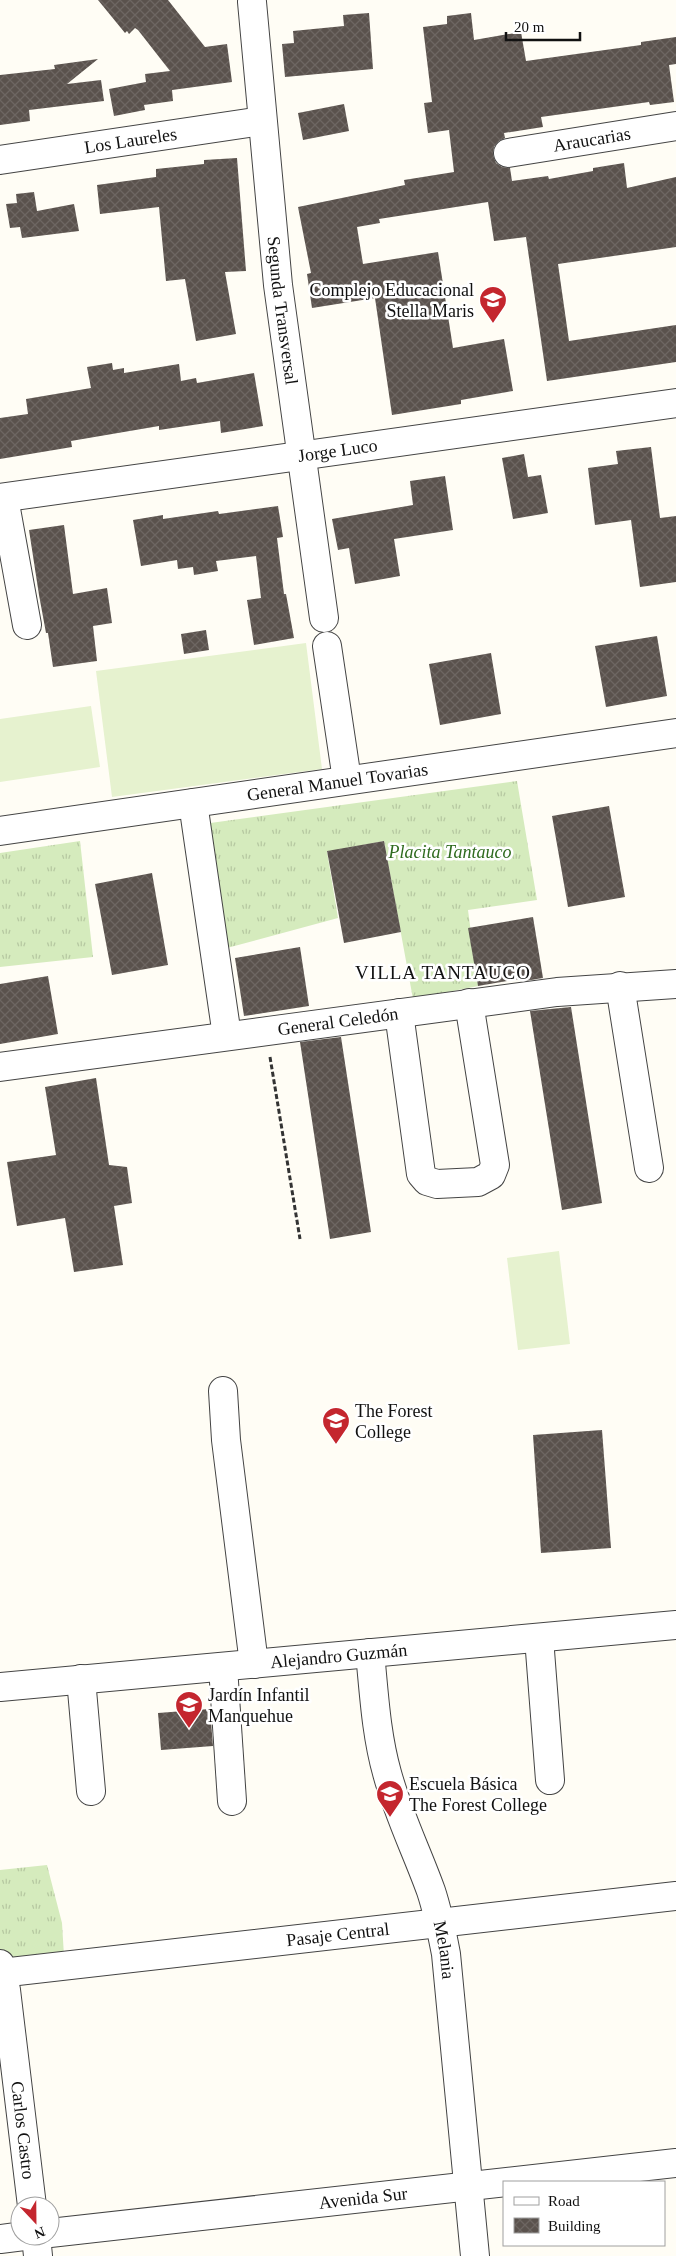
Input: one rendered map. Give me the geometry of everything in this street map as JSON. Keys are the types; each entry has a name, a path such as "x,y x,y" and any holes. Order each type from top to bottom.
{"street":[{"name":"Segunda Transversal","path":"248,1 277,275 324,618"},
{"name":"Los Laureles","path":"0,160 262,121"},
{"name":"Araucarias","path":"508,152 676,126"},
{"name":"Jorge Luco","path":"2,498 676,403"},
{"path":"2,498 27,625"},
{"path":"327,646 346,780"},
{"name":"General Manuel Tovarias","path":"0,830 676,733"},
{"path":"193,803 227,1036"},
{"name":"General Celedón","path":"0,1067 557,992 620,986 676,984"},
{"path":"620,986 649,1168"},
{"path":"399,1013 421,1174 427,1181 436,1184 478,1182 492,1174 495,1165 469,1004"},
{"path":"223,1391 228,1449 254,1664"},
{"name":"Alejandro Guzmán","path":"0,1687 676,1625"},
{"path":"539,1638 550,1780"},
{"name":"Melania","path":"370,1653 379,1735 387,1775 398,1809 431,1892 440,1922 446,1954 475,2256"},
{"path":"223,1666 232,1801"},
{"path":"81,1679 91,1791"},
{"name":"Pasaje Central","path":"1,1970 676,1896"},
{"name":"Carlos Castro","path":"1,1970 31,2196"},
{"name":"Avenida Sur","path":"513,2181 676,2163"},
{"name":"Avenida Sur","path":"60,2232 503,2182"}],"path":[{"path":"265,1032 300,1239"}],"green space":[{"path":"306,643 322,769 112,797 96,671"},
{"path":"91,706 100,767 0,782 0,719"},
{"name":"Placita Tantauco","path":"517,781 537,900 468,910 478,986 413,999 384,841 327,852 338,918 227,948 203,824"},
{"path":"80,841 93,957 0,967 0,853"},
{"path":"559,1251 570,1344 518,1350 507,1258"},
{"path":"47,1865 62,1923 64,1956 0,1963 0,1870"}],"building":[{"path":"98,0 168,0 205,47 227,44 232,82 172,90 173,101 144,105 145,110 114,116 109,89 146,82 145,74 170,71 138,30 135,28 129,34 127,31 125,33"},
{"path":"369,13 373,69 285,77 282,44 294,43 293,31 344,26 343,15"},
{"path":"471,13 474,40 521,32 526,61 641,45 641,42 676,37 676,64 669,65 674,102 650,105 649,102 541,117 543,127 504,133 505,138 494,147 493,155 496,163 502,167 510,168 512,181 548,176 549,179 593,171 593,168 624,163 627,188 676,177 676,247 558,264 569,341 676,325 676,362 547,381 526,237 494,241 488,202 379,219 380,223 357,227 363,264 438,252 453,348 504,339 513,391 461,400 461,404 392,415 375,298 312,308 307,274 311,273 298,207 405,185 404,180 454,172 449,130 428,133 424,103 432,102 423,27 447,24 447,16"},
{"path":"98,59 67,84 101,80 104,101 29,110 30,121 0,125 0,75 55,69 54,65"},
{"path":"344,104 349,131 303,140 298,113"},
{"path":"237,158 246,271 225,272 236,334 196,341 185,279 166,281 159,207 100,214 97,185 156,177 156,169 204,164 204,160"},
{"path":"34,192 37,211 74,204 79,231 22,238 20,227 10,228 6,204 17,203 16,194"},
{"path":"112,363 113,370 124,368 124,373 179,364 181,381 196,378 197,383 254,373 263,426 221,433 220,421 159,430 159,426 71,441 72,447 0,459 0,418 28,414 26,399 91,388 87,367"},
{"path":"651,447 660,518 676,516 676,582 640,587 631,520 595,525 588,468 618,464 616,451"},
{"path":"524,454 528,477 541,475 548,513 513,519 502,458"},
{"path":"445,476 453,530 394,539 400,576 355,584 349,548 338,550 332,519 413,505 410,481"},
{"path":"278,506 283,537 277,538 284,594 286,594 294,638 254,645 247,600 261,598 256,556 216,561 218,571 194,575 193,567 178,569 177,560 141,566 133,520 163,515 163,519 218,511 219,514"},
{"path":"64,525 73,594 107,588 112,623 93,626 97,661 53,667 29,530"},
{"path":"206,630 209,650 184,654 181,634"},
{"path":"657,636 667,696 606,707 595,646"},
{"path":"491,653 501,714 440,725 429,664"},
{"path":"609,806 625,897 568,907 552,816"},
{"path":"384,841 401,932 344,943 327,851"},
{"path":"152,873 168,965 112,975 95,884"},
{"path":"533,917 543,978 525,981 525,978 478,986 468,928"},
{"path":"300,947 309,1006 244,1016 235,958"},
{"path":"48,976 58,1034 0,1044 0,984"},
{"path":"571,1007 602,1203 562,1210 530,1011"},
{"path":"341,1037 371,1232 330,1239 300,1042"},
{"path":"96,1078 109,1165 127,1167 132,1203 114,1206 123,1265 74,1272 65,1218 17,1226 7,1162 56,1155 45,1087"},
{"path":"602,1430 611,1548 541,1553 533,1435"},
{"name":"Jardín Infantil Manquehue","path":"210,1709 213,1746 161,1750 158,1713"}],"place":[{"name":"Complejo Educacional Stella Maris","path":"493,324"},
{"name":"The Forest College","path":"336,1445"},
{"name":"Jardín Infantil Manquehue","path":"189,1729"},
{"name":"Escuela Básica The Forest College","path":"390,1818"}],"district":[{"name":"VILLA TANTAUCO","path":"443,972"}]}
